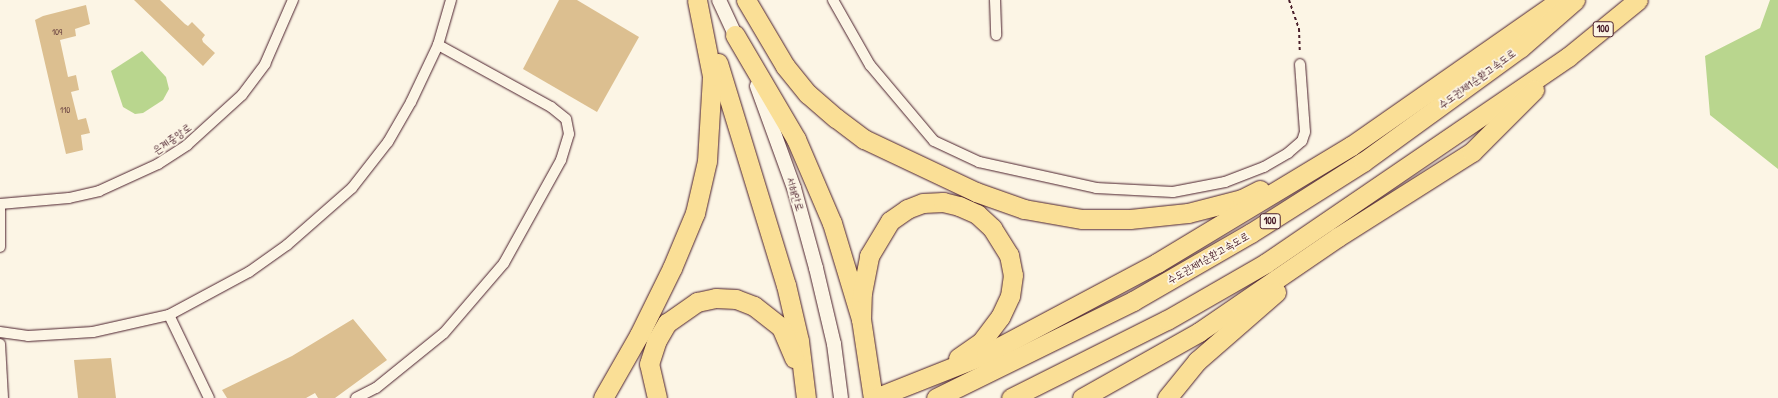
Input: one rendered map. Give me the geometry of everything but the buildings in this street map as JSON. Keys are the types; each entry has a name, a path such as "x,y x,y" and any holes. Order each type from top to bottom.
{"highway":[{"path":"698,0 778,256 799,341 806,395"},
{"path":"603,398 639,336 672,268 694,213 707,161 712,76 698,0"},
{"path":"746,0 785,66 808,94 836,118 864,139 902,159 976,192 1024,209 1082,219 1130,219 1188,213 1242,199 1351,146"},
{"path":"735,35 796,139 832,223 861,318 874,398 986,354 1088,301 1163,259 1351,146 1560,0"},
{"name":"수도권제1순환고속도로","path":"936,398 1133,301 1258,229 1363,162 1520,48 1575,0"},
{"name":"100","path":"1011,398 1168,320 1266,263 1568,57 1638,0"},
{"path":"1082,398 1199,332 1338,237 1472,152 1568,57"},
{"path":"861,318 862,293 869,256 890,221 907,209 923,203 943,202 959,206 977,214 992,228 1009,256 1013,275 1010,296 1000,317 980,342 907,386"},
{"path":"1167,398 1197,362 1338,237"},
{"path":"657,398 649,364 667,324 697,302 716,298 736,299 754,306 781,327 806,395"}],"main road":[{"name":"서해안로","path":"719,0 770,116 794,188 834,344 841,398"}],"street":[{"name":"은계중앙로","path":"0,204 69,198 98,191 158,164 187,145 216,121 242,95 265,64 293,0"},
{"path":"0,332 28,336 93,332 169,315 214,292 261,263 319,220 352,188 388,142 411,102 438,45 451,0"},
{"path":"995,0 996,35"},
{"path":"836,1 870,65 928,135 941,146 978,162 1096,188 1173,192 1225,182 1264,167 1288,153 1302,141 1305,132 1300,64"},
{"path":"356,398 376,388 444,333 504,263 561,160 570,134 566,119 552,107 438,45"},
{"path":"0,204 0,247"},
{"path":"169,315 209,398"},
{"path":"0,344 3,398"}],"path":[{"path":"1289,0 1299,29 1300,64"}],"green space":[{"path":"1770,0 1778,0 1778,169 1710,115 1705,56 1760,28"},
{"path":"142,51 166,77 169,89 163,100 143,113 135,114 123,107 111,71"}]}
